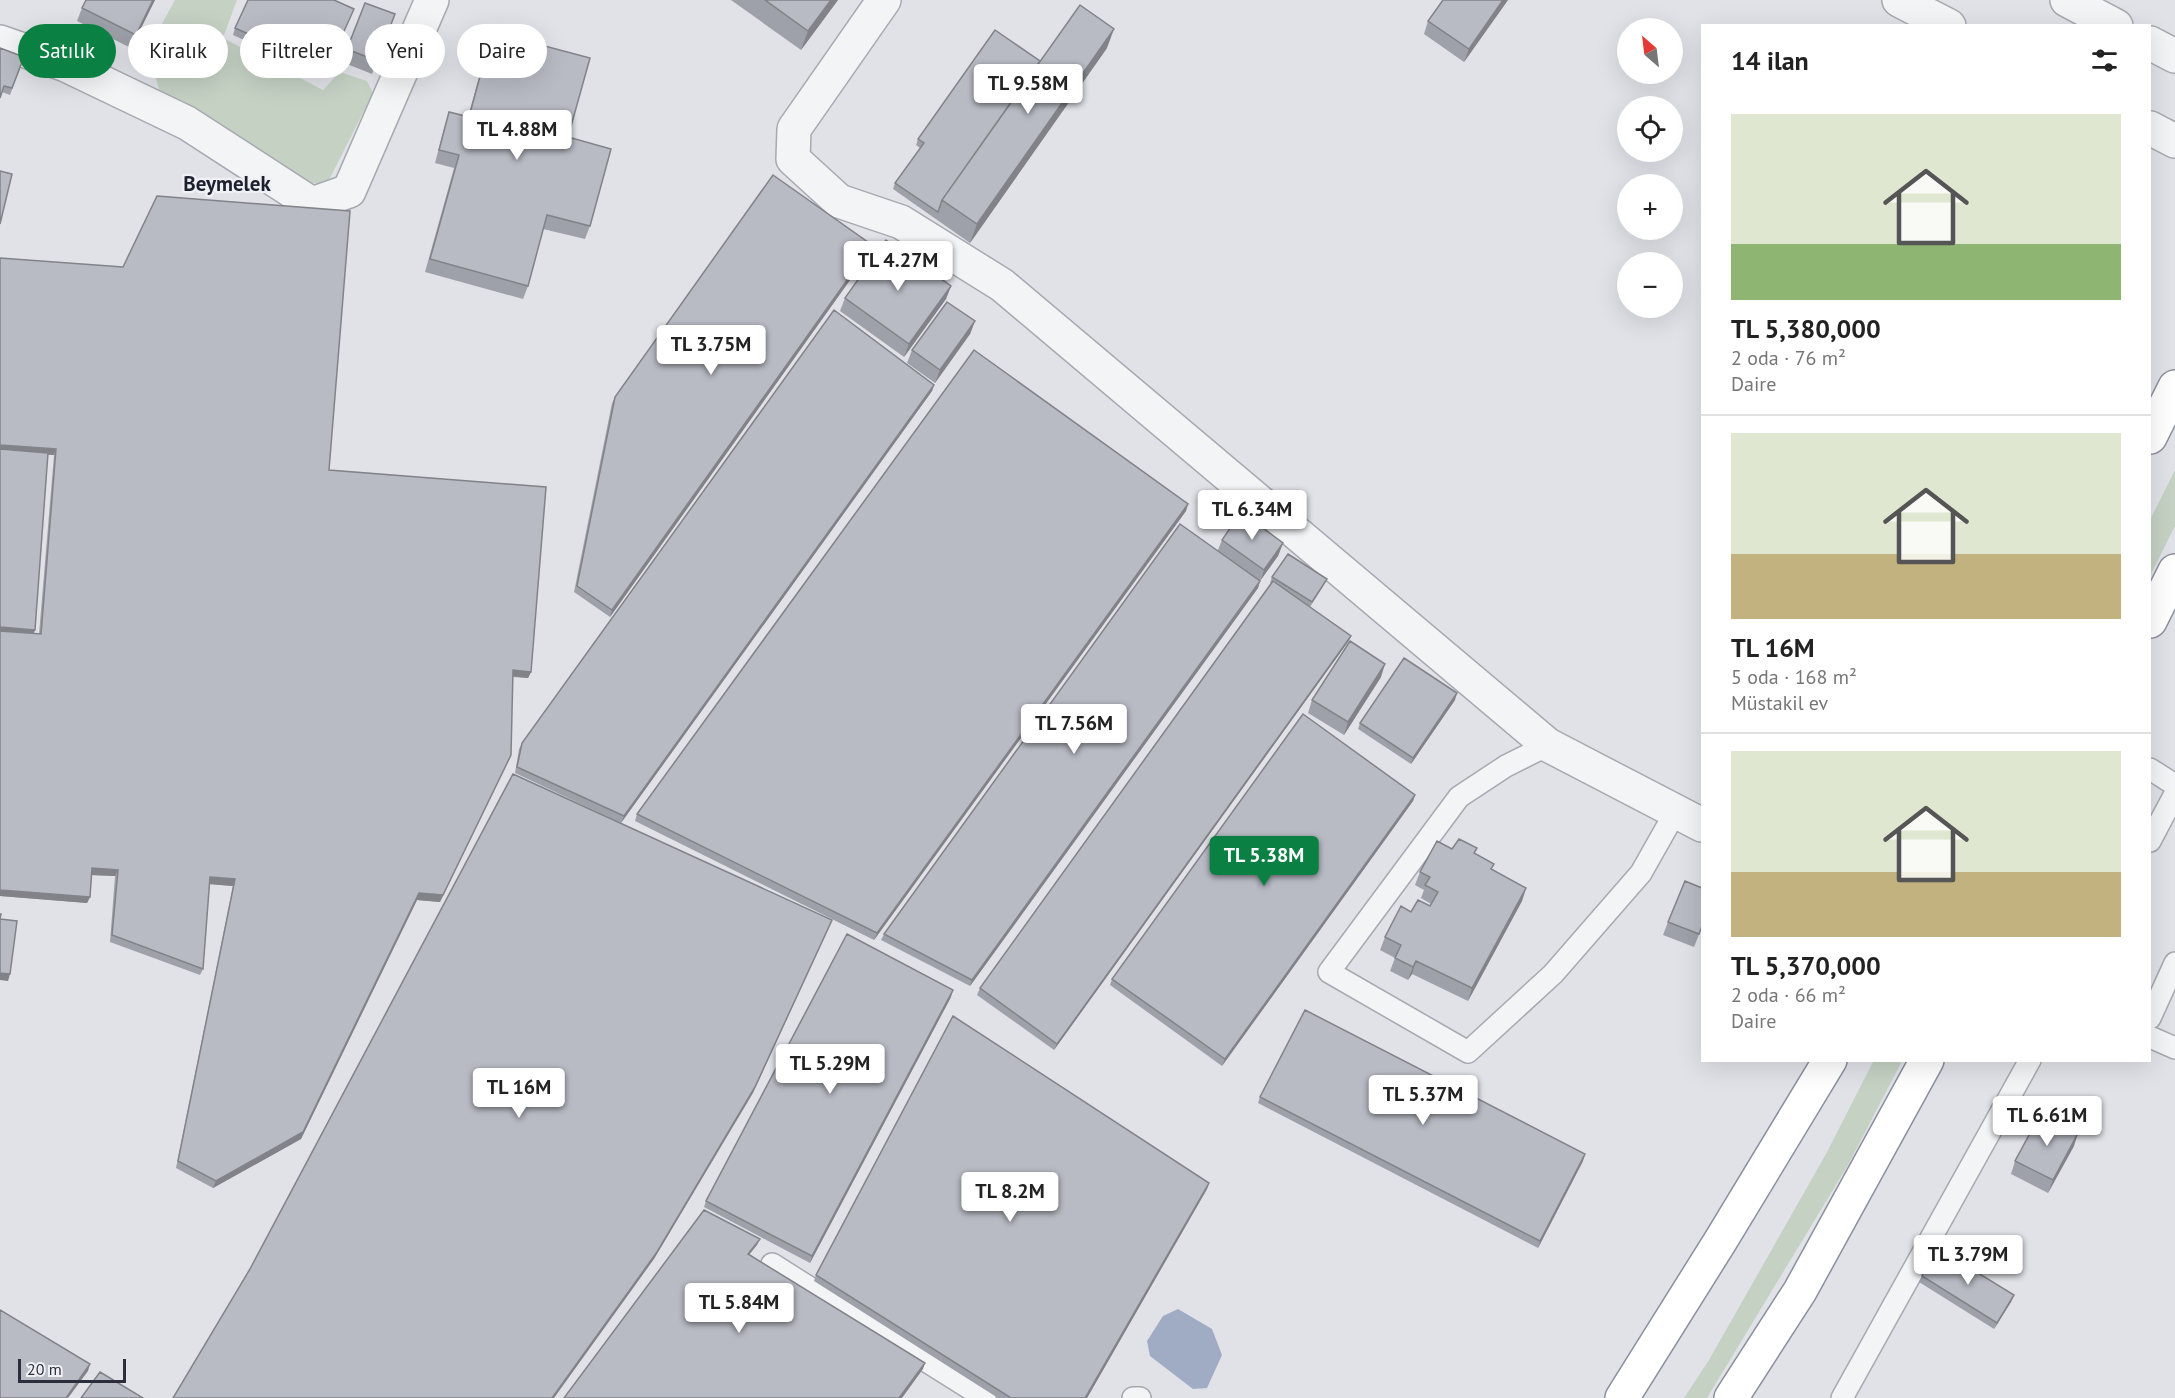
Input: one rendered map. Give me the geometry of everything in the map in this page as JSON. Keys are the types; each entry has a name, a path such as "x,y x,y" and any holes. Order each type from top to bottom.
{"highway":[{"path":"2151,435 2175,387"},
{"path":"2151,619 2175,571"},
{"path":"1622,1398 1829,1062"},
{"path":"1731,1398 1800,1291 1926,1062"}],"street":[{"path":"0,42 66,65 187,123 312,204 349,191 432,0"},
{"path":"884,0 794,129 793,159 839,201 901,222 1002,285 1548,745 1689,818"},
{"path":"1899,0 1945,24"},
{"path":"2067,0 2112,24"},
{"path":"2151,44 2175,56"},
{"path":"2151,129 2175,141"}],"lane":[{"path":"1548,745 1506,766 1460,797 1329,972 1468,1052 1553,974 1689,818"},
{"path":"2151,770 2175,784"},
{"path":"2151,839 2175,794"},
{"path":"2151,1016 2175,963"},
{"path":"2151,1037 2175,1048"},
{"path":"1842,1398 2029,1062"},
{"path":"772,1264 985,1398"},
{"path":"1133,1398 1140,1398"}],"green space":[{"path":"175,0 237,0 228,24 162,24"},
{"path":"228,41 240,47 240,78 300,78 323,90 334,78 353,76 367,81 373,93 327,184 298,182 161,95 156,78 228,78"},
{"path":"2175,470 2175,526 2151,574 2151,518"},
{"path":"1873,1062 1901,1062 1848,1165 1707,1398 1684,1398 1709,1360 1826,1154"}],"water":[{"path":"1178,1309 1212,1329 1222,1355 1207,1388 1193,1389 1150,1356 1147,1341 1163,1316"}],"building":[{"path":"86,0 153,0 141,24 128,24 128,31 82,8"},
{"path":"248,0 334,0 354,9 347,24 240,24 240,30 235,28"},
{"path":"765,0 831,0 808,31"},
{"path":"1443,0 1503,0 1469,49 1428,21"},
{"path":"365,3 395,14 391,24 365,24 365,56 353,51 353,34"},
{"path":"1080,5 1114,29 977,224 942,200"},
{"path":"995,30 1040,61 942,200 938,212 895,183 924,143 918,139"},
{"path":"547,47 590,58 568,137 611,149 590,226 547,215 528,286 430,259 459,155 439,150 449,112 469,117 480,78 547,78"},
{"path":"0,48 18,55 18,72 12,88 4,86 0,98"},
{"path":"0,171 12,174 0,224"},
{"path":"773,175 872,245 612,610 577,586 615,397"},
{"path":"157,196 350,211 329,470 546,487 531,672 513,670 511,755 443,895 419,893 303,1132 216,1181 178,1161 235,879 210,877 203,969 112,935 118,870 92,868 90,897 0,890 0,631 41,634 56,449 0,445 0,258 123,267"},
{"path":"886,240 951,286 909,344 845,298"},
{"path":"947,302 975,321 940,370 912,350"},
{"path":"834,310 934,385 624,816 517,767 522,743"},
{"path":"974,350 1188,504 877,933 637,814"},
{"path":"0,449 48,453 35,630 0,627"},
{"path":"1241,512 1283,543 1264,570 1222,540"},
{"path":"1180,524 1260,581 972,980 884,934"},
{"path":"1288,554 1327,579 1312,602 1272,577"},
{"path":"1273,581 1351,636 1057,1044 980,988"},
{"path":"1350,641 1385,664 1348,722 1312,700"},
{"path":"1404,658 1457,693 1413,758 1360,723"},
{"path":"1303,714 1415,795 1225,1059 1112,979"},
{"path":"513,774 832,920 755,1087 657,1252 552,1398 173,1398 250,1269"},
{"path":"1459,839 1477,848 1474,853 1494,864 1491,869 1526,888 1472,988 1416,961 1413,967 1395,958 1401,945 1385,937 1401,906 1411,912 1418,900 1430,906 1438,892 1425,885 1430,877 1420,872 1437,841 1452,849"},
{"path":"1685,881 1701,888 1699,934 1668,922"},
{"path":"0,919 17,921 10,974 0,973"},
{"path":"847,934 953,990 812,1256 706,1201"},
{"path":"1305,1010 1585,1154 1540,1241 1260,1097"},
{"path":"953,1016 1209,1183 1085,1398 1011,1398 816,1275"},
{"path":"2041,1113 2078,1133 2053,1180 2015,1161"},
{"path":"704,1210 760,1239 748,1254 925,1363 899,1398 564,1398"},
{"path":"1939,1249 2014,1295 1997,1323 1922,1276"},
{"path":"0,1310 90,1364 66,1398 0,1398"},
{"path":"100,1372 143,1398 81,1398"}],"district":[{"name":"Beymelek","path":"227,184"}]}
